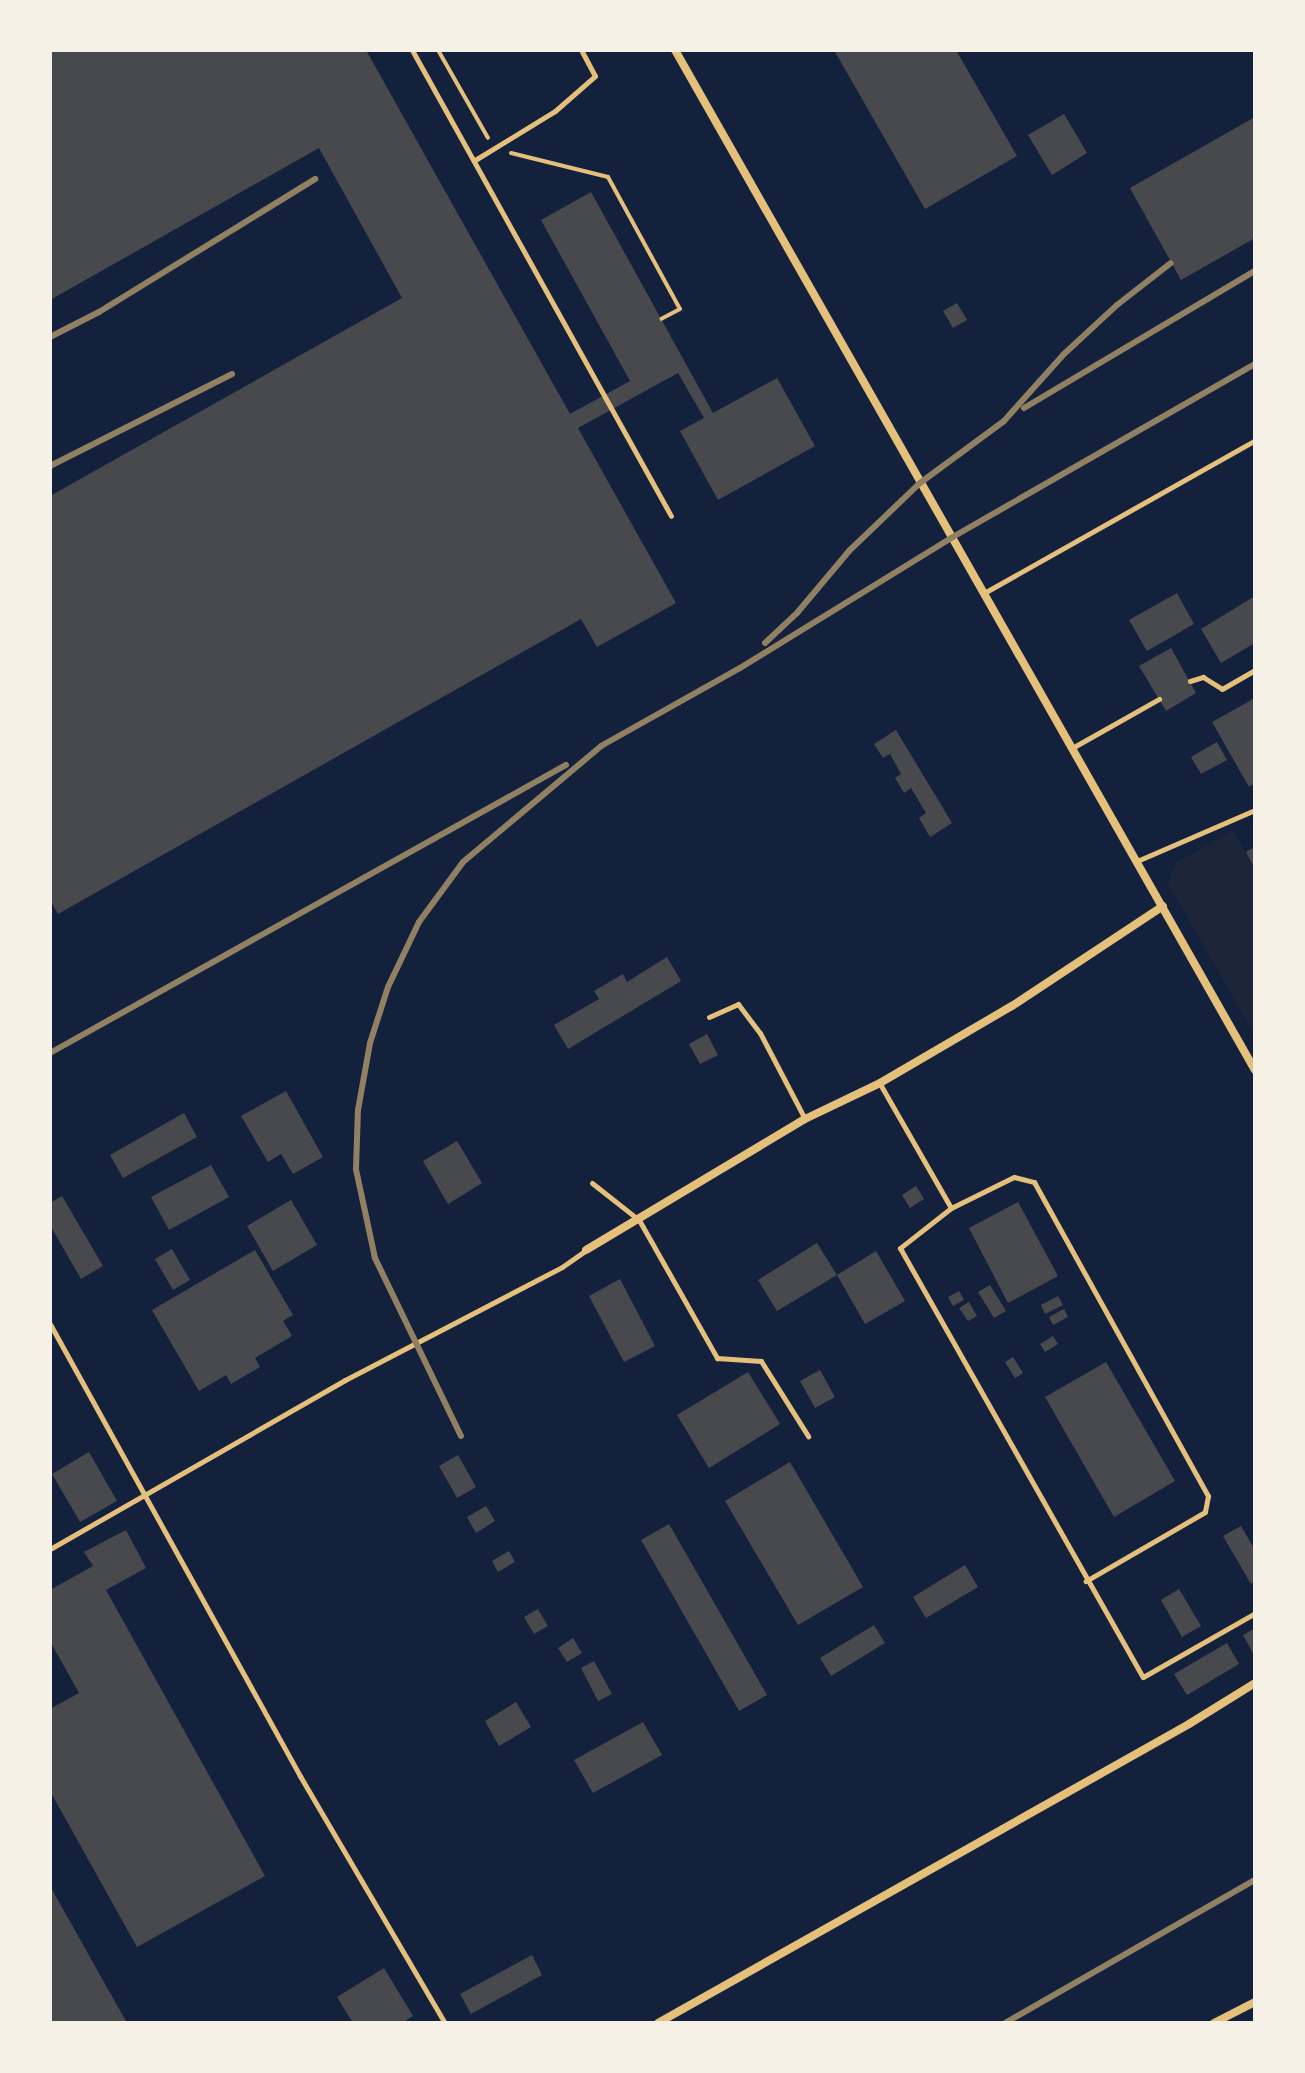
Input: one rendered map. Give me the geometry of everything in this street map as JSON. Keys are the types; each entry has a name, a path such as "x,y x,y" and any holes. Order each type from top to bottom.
{"street":[{"path":"675,50 1255,1070"},
{"path":"586,1250 805,1119 880,1083 1012,1006 1163,906"},
{"path":"658,2023 1189,1724 1255,1683"},
{"path":"1214,2023 1255,2002"}],"lane":[{"path":"412,50 671,516"},
{"path":"475,160 555,111 595,76 581,50"},
{"path":"984,593 1255,440"},
{"path":"1190,681 1203,677 1222,689 1255,670"},
{"path":"1072,748 1159,699"},
{"path":"1137,861 1255,810"},
{"path":"709,1017 738,1004 760,1033 805,1119"},
{"path":"880,1083 951,1208"},
{"path":"1086,1581 1205,1512 1208,1496 1034,1182 1014,1177 951,1208 900,1248 1086,1581 1143,1677 1255,1613"},
{"path":"592,1183 639,1220 717,1358 761,1361 808,1436"},
{"path":"50,1549 345,1380 562,1267 586,1250"},
{"path":"50,1324 300,1776 445,2023"}],"path":[{"path":"438,50 494,148 608,177 680,309 661,319"}],"shaded area":[{"path":"1233,830 1255,869 1255,1036 1168,884 1176,863"}],"building":[{"path":"50,50 366,50 570,414 630,381 541,220 591,192 713,413 777,378 815,446 718,500 680,431 704,418 678,373 578,428 676,603 597,647 581,619 58,914 50,900 50,496 402,298 319,148 50,300"},
{"path":"834,50 956,50 1017,156 925,209"},
{"path":"1064,114 1087,153 1052,175 1028,135"},
{"path":"1255,117 1255,238 1181,280 1130,188"},
{"path":"957,303 967,320 953,328 943,311"},
{"path":"1177,593 1194,624 1147,651 1129,620"},
{"path":"1255,596 1255,643 1221,663 1201,629"},
{"path":"1171,648 1196,693 1166,711 1139,666"},
{"path":"1255,698 1255,783 1249,787 1212,722"},
{"path":"896,730 952,823 930,837 919,818 926,813 911,788 904,793 895,778 901,774 890,754 883,758 874,744"},
{"path":"1217,742 1227,760 1201,774 1191,757"},
{"path":"1255,847 1255,869 1246,852"},
{"path":"667,957 681,981 568,1049 554,1025 599,999 594,991 623,974 627,982"},
{"path":"707,1034 718,1055 700,1064 689,1044"},
{"path":"286,1091 323,1157 293,1174 281,1154 268,1162 241,1116"},
{"path":"184,1113 197,1137 123,1178 110,1155"},
{"path":"457,1141 482,1183 448,1204 423,1161"},
{"path":"211,1165 229,1197 169,1230 151,1197"},
{"path":"916,1186 924,1199 910,1208 902,1195"},
{"path":"62,1196 103,1266 81,1279 50,1225 50,1203"},
{"path":"291,1200 317,1245 273,1271 247,1226"},
{"path":"1018,1202 1058,1276 1008,1303 969,1228"},
{"path":"817,1243 837,1275 777,1311 758,1280"},
{"path":"172,1249 190,1280 173,1290 155,1259"},
{"path":"255,1250 293,1315 283,1321 292,1336 255,1358 260,1367 231,1384 226,1375 199,1391 152,1310"},
{"path":"876,1251 905,1301 865,1324 837,1275"},
{"path":"620,1279 655,1346 624,1362 589,1296"},
{"path":"990,1285 1006,1311 994,1318 978,1292"},
{"path":"959,1291 964,1300 953,1306 948,1297"},
{"path":"1058,1296 1063,1305 1045,1314 1041,1305"},
{"path":"969,1302 977,1316 968,1321 959,1308"},
{"path":"1064,1309 1068,1317 1053,1325 1049,1317"},
{"path":"1053,1336 1058,1344 1045,1352 1040,1344"},
{"path":"1013,1357 1023,1373 1015,1378 1005,1362"},
{"path":"1106,1362 1175,1481 1114,1517 1045,1397"},
{"path":"820,1370 835,1397 815,1408 800,1381"},
{"path":"748,1372 780,1424 709,1468 677,1415"},
{"path":"89,1452 117,1501 80,1522 52,1474"},
{"path":"458,1455 476,1487 457,1498 439,1466"},
{"path":"790,1462 863,1587 798,1625 725,1501"},
{"path":"486,1506 495,1521 476,1533 467,1517"},
{"path":"669,1524 767,1695 739,1711 641,1540"},
{"path":"1241,1526 1255,1550 1255,1581 1251,1584 1223,1536"},
{"path":"126,1530 146,1568 106,1590 265,1876 137,1947 50,1791 50,1709 79,1693 50,1641 50,1590 93,1566 84,1552"},
{"path":"509,1551 515,1562 498,1572 492,1561"},
{"path":"965,1565 978,1587 926,1618 913,1597"},
{"path":"1179,1589 1201,1626 1182,1637 1161,1600"},
{"path":"538,1609 548,1626 534,1634 524,1617"},
{"path":"874,1625 885,1643 831,1676 820,1658"},
{"path":"1255,1628 1255,1657 1243,1635"},
{"path":"573,1638 582,1653 567,1662 558,1648"},
{"path":"1227,1643 1239,1664 1187,1695 1174,1674"},
{"path":"594,1661 612,1694 598,1701 581,1668"},
{"path":"516,1702 531,1727 499,1746 485,1721"},
{"path":"643,1722 662,1755 593,1793 574,1760"},
{"path":"50,1886 127,2023 50,2023"},
{"path":"532,1955 542,1975 471,2014 460,1994"},
{"path":"384,1968 413,2016 402,2023 353,2023 337,1997"}],"railway":[{"path":"50,337 99,312 315,179"},
{"path":"765,643 797,613 849,551 920,483 1004,421 1064,354 1117,305 1171,263"},
{"path":"1024,408 1255,271"},
{"path":"461,1436 375,1258 356,1169 358,1110 370,1043 388,987 419,922 463,862 601,746 740,668 951,538 1255,364"},
{"path":"50,466 232,374"},
{"path":"50,1053 566,765"},
{"path":"1005,2023 1255,1880"}]}
